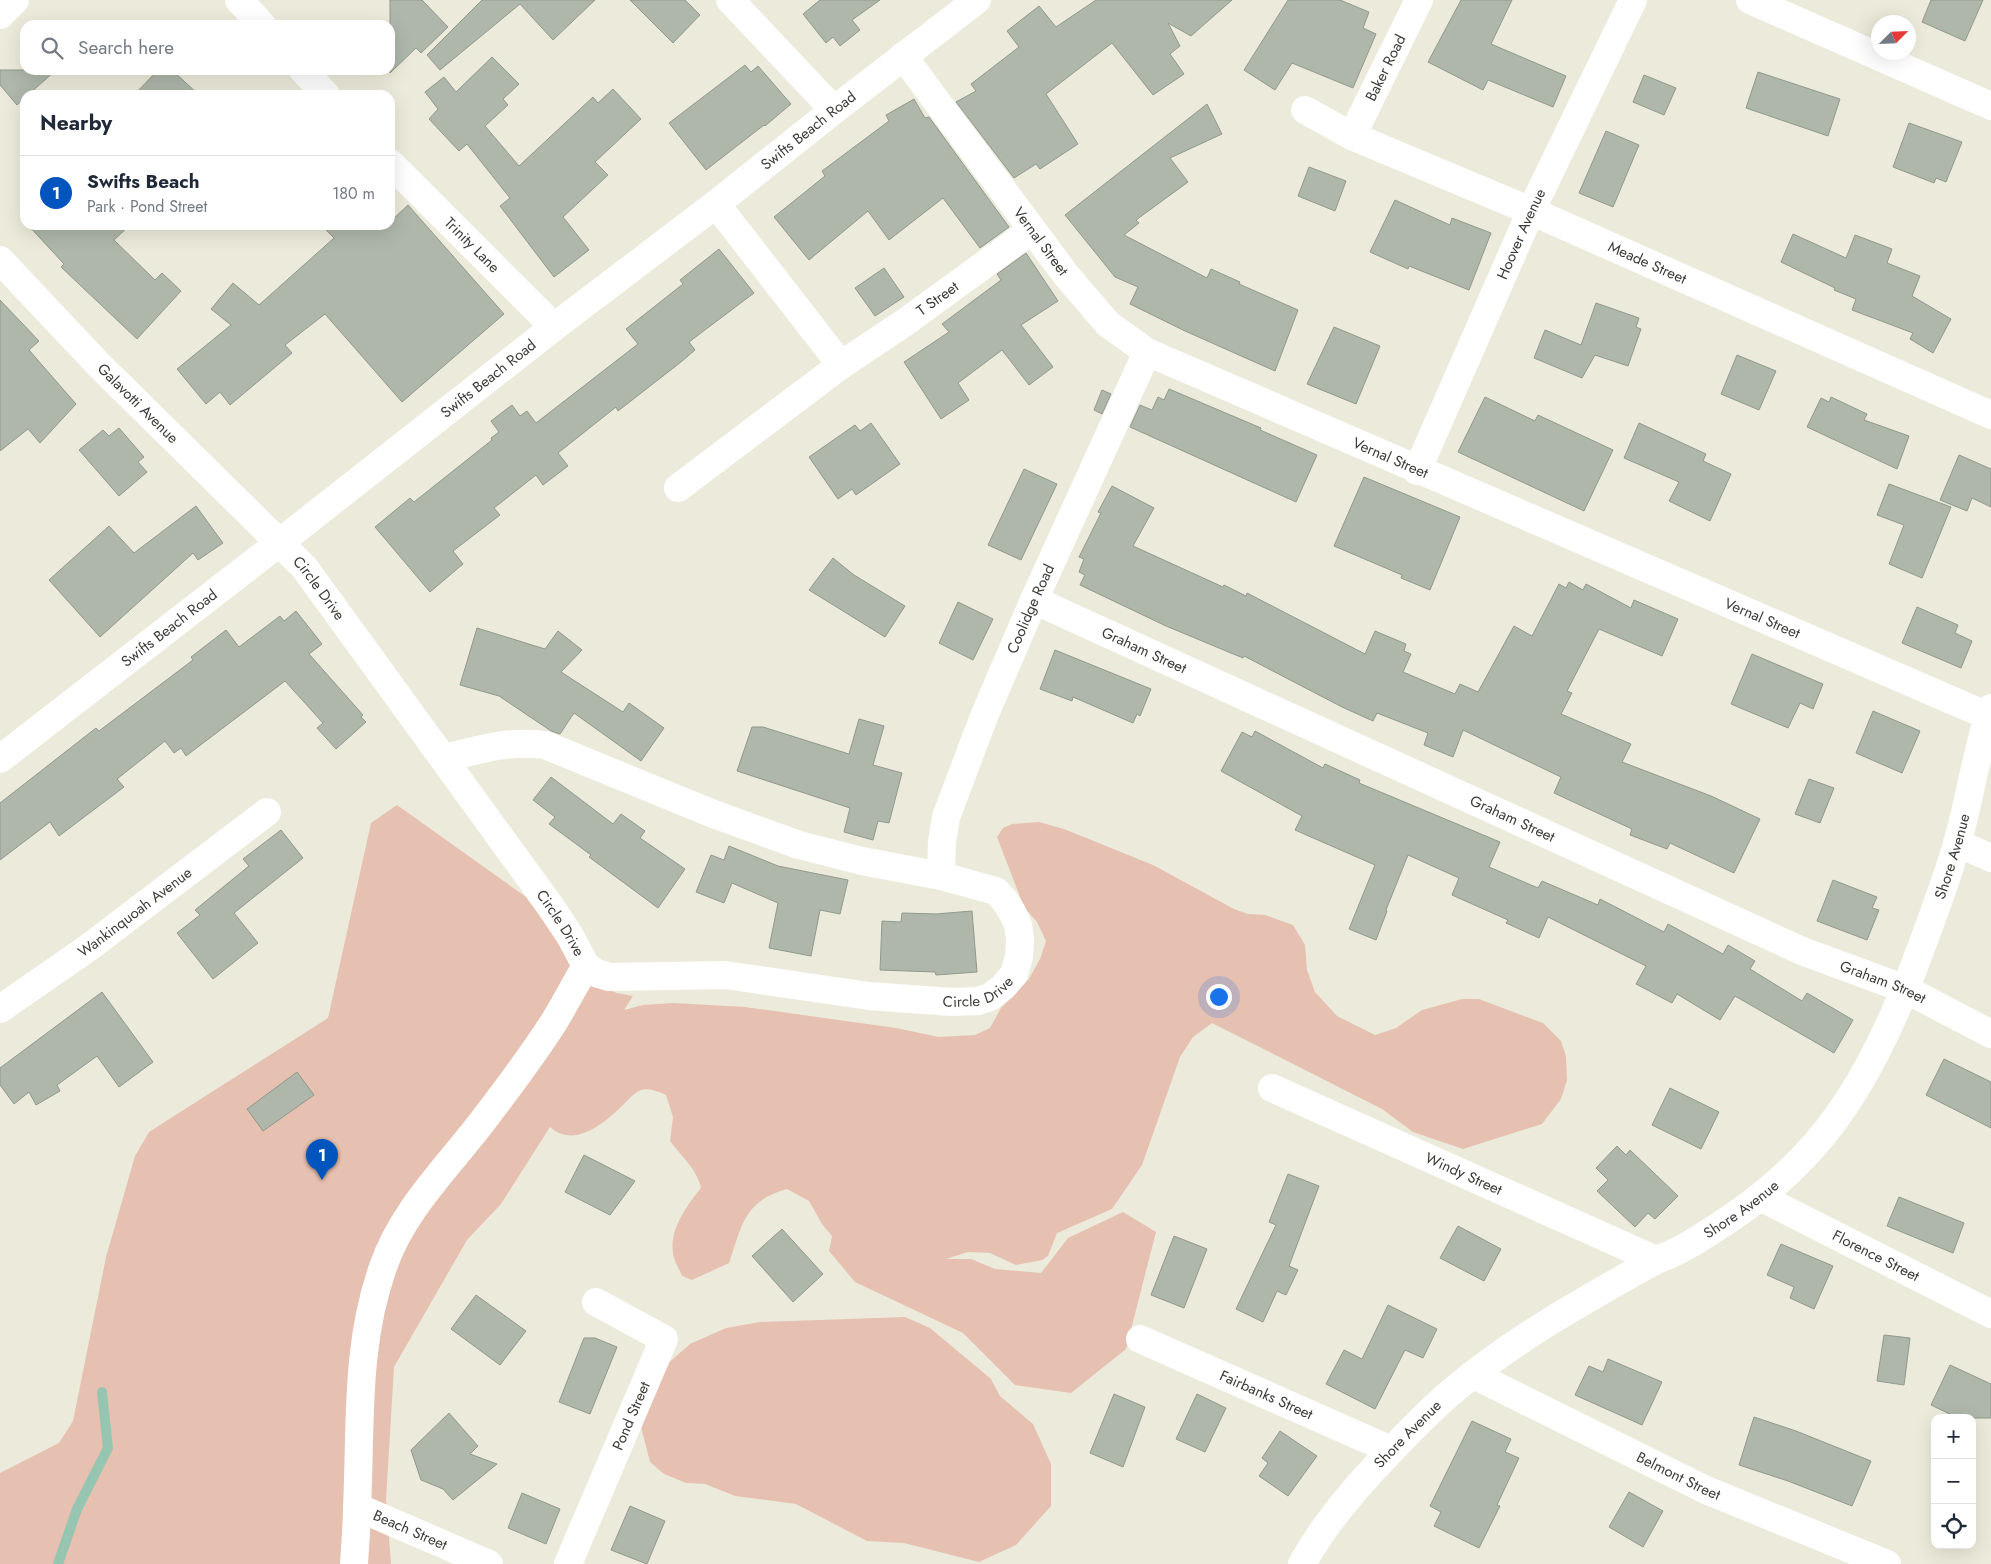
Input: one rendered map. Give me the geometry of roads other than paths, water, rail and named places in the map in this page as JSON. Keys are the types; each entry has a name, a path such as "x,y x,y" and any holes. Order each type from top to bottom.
{"street":[{"path":"0,15 15,0"},
{"path":"239,0 257,20"},
{"path":"730,0 834,110"},
{"name":"Swifts Beach Road","path":"0,759 977,0"},
{"name":"Baker Road","path":"1352,136 1420,0"},
{"name":"Hoover Avenue","path":"1417,471 1531,211 1633,0"},
{"path":"1750,0 1991,106"},
{"name":"Vernal Street","path":"904,56 1066,275 1108,324 1147,352 1417,471 1798,633 1990,712"},
{"path":"308,75 321,90"},
{"name":"Meade Street","path":"1305,110 1352,136 1531,211 1991,414"},
{"name":"Trinity Lane","path":"395,168 554,327"},
{"path":"716,204 841,365"},
{"name":"T Street","path":"678,488 841,365 904,323 1032,230"},
{"name":"Galavotti Avenue","path":"0,260 99,365 279,543"},
{"name":"Coolidge Road","path":"941,876 942,842 946,817 984,714 1147,352"},
{"name":"Circle Drive","path":"279,543 304,567 444,758 570,936 586,966 596,973 609,977 725,975 869,996 952,1002 978,1001 990,997 1004,987 1014,974 1019,957 1018,924 1005,901 996,892 941,876 893,868 799,845 718,815 545,745 523,742 494,745 444,758"},
{"name":"Graham Street","path":"1034,600 1802,951 1905,989 1991,1034"},
{"name":"Shore Avenue","path":"1302,1564 1341,1506 1365,1477 1431,1410 1474,1375 1534,1332 1656,1260 1675,1254 1760,1197 1800,1162 1836,1121 1865,1076 1879,1049 1940,900 1957,843 1990,712"},
{"name":"Wankinquoah Avenue","path":"0,1007 88,948 267,812"},
{"path":"1957,843 1991,858"},
{"path":"354,1564 358,1507 358,1426 361,1377 372,1305 383,1266 399,1232 418,1202 436,1177 486,1118 527,1061 551,1027 586,966"},
{"name":"Windy Street","path":"1272,1088 1656,1260"},
{"name":"Florence Street","path":"1760,1197 1991,1314"},
{"name":"Pond Street","path":"568,1564 664,1339 596,1302"},
{"name":"Fairbanks Street","path":"1140,1339 1391,1450"},
{"name":"Belmont Street","path":"1474,1375 1706,1490 1887,1564"},
{"name":"Beach Street","path":"358,1507 489,1564"}],"waterway":[{"path":"58,1564 77,1509 108,1448 102,1392"}],"place":[{"name":"Swifts Beach","path":"322,1180"}]}
